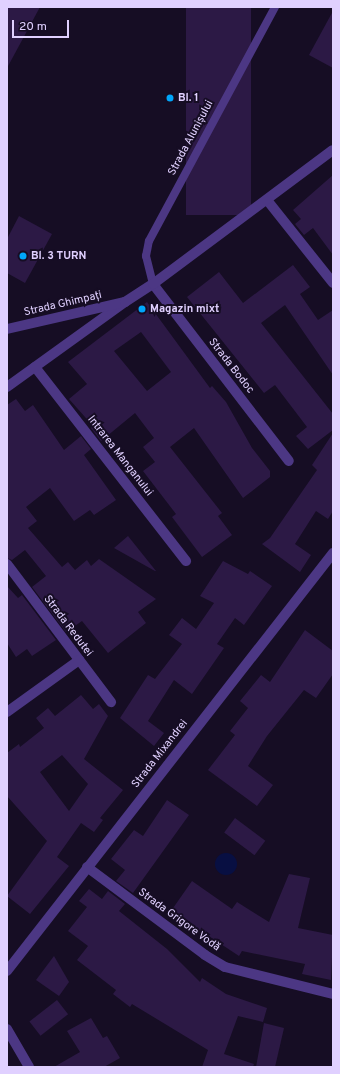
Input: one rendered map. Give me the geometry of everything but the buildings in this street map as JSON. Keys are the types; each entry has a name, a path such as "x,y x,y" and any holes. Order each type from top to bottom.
{"street":[{"path":"7,387 125,302 153,284 333,150"},
{"path":"267,200 333,283"},
{"name":"Strada Bodoc","path":"153,284 289,461"},
{"name":"Strada Ghimpați","path":"7,329 125,302"},
{"name":"Intrarea Manganului","path":"35,367 186,561"},
{"name":"Strada Mixandrei","path":"7,971 333,553"},
{"name":"Strada Redutei","path":"7,564 112,702"},
{"path":"7,712 79,660"},
{"name":"Strada Grigore Vodă","path":"87,867 205,955 224,967 333,994"},
{"path":"7,1029 29,1067"}],"lane":[{"name":"Strada Alunișului","path":"153,284 146,256 149,241 275,7"}],"shaded area":[{"path":"226,853 234,856 237,864 234,872 226,875 218,872 215,864 218,856"}],"place":[{"name":"Bl. 1","path":"170,98"},
{"name":"Bl. 3 TURN","path":"23,256"},
{"name":"Magazin mixt","path":"142,309"}]}
